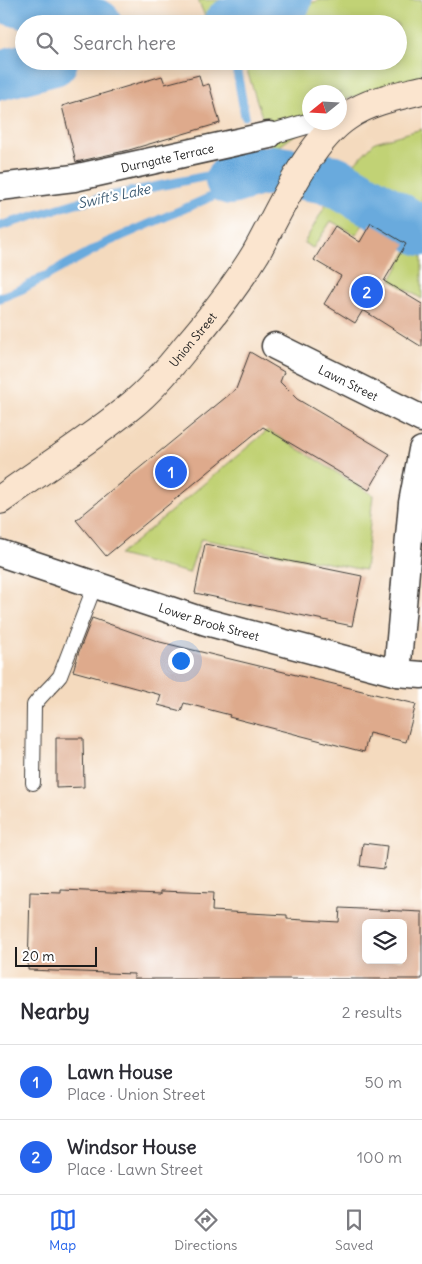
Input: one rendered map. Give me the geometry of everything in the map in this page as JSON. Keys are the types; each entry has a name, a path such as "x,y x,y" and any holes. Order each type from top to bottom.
{"main road":[{"name":"Union Street","path":"347,117 382,100 422,90"},
{"name":"Union Street","path":"0,500 133,404 160,377 230,292 255,254 315,148 331,130"}],"street":[{"name":"Durngate Terrace","path":"0,187 74,178 269,135 302,125"},
{"name":"Lawn Street","path":"275,346 422,419"},
{"path":"409,674 417,503 422,450"},
{"name":"Lower Brook Street","path":"0,553 206,622 409,674"}],"lane":[{"path":"33,783 34,705 60,676 95,585"}],"green space":[{"path":"198,0 258,0 222,15 204,15"},
{"path":"320,0 422,0 422,77 347,99 347,85 302,85 302,130 273,151 247,70 407,70 407,15 274,15"},
{"path":"422,129 422,299 391,280 409,247 368,217 356,235 331,221 313,248 304,243 337,185 350,168 375,142"},
{"path":"268,430 373,495 365,570 201,539 189,573 119,555"}],"building":[{"path":"199,75 202,86 209,84 220,123 129,150 76,162 62,106 162,76 165,84"},
{"path":"371,223 406,244 384,281 422,304 422,347 363,310 355,323 324,304 341,276 314,260 335,226 360,242"},
{"path":"250,352 284,372 280,382 297,399 390,454 369,490 263,427 106,556 76,520 236,389"},
{"path":"205,544 362,576 352,626 195,593"},
{"path":"92,618 160,642 416,704 406,742 369,733 364,752 229,717 230,715 184,703 181,711 158,705 161,695 73,671"},
{"path":"56,738 83,738 84,787 56,788"},
{"path":"363,843 387,846 384,869 360,866"},
{"path":"61,890 161,894 161,891 213,893 212,911 287,915 287,919 339,922 340,908 422,912 422,979 134,979 134,974 28,970 30,892 61,893"}],"waterway":[{"path":"10,0 64,15"},
{"path":"250,15 287,0"},
{"path":"0,75 19,70"},
{"path":"237,70 245,116"},
{"path":"254,161 256,172"},
{"name":"Swift's Lake","path":"230,180 256,172 273,170 334,180 422,231"},
{"name":"Swift's Lake","path":"0,226 76,203 212,175 230,180"},
{"path":"0,298 22,289 108,242 213,196 230,180"}],"place":[{"name":"Windsor House","path":"367,292"},
{"name":"Lawn House","path":"171,472"}]}
